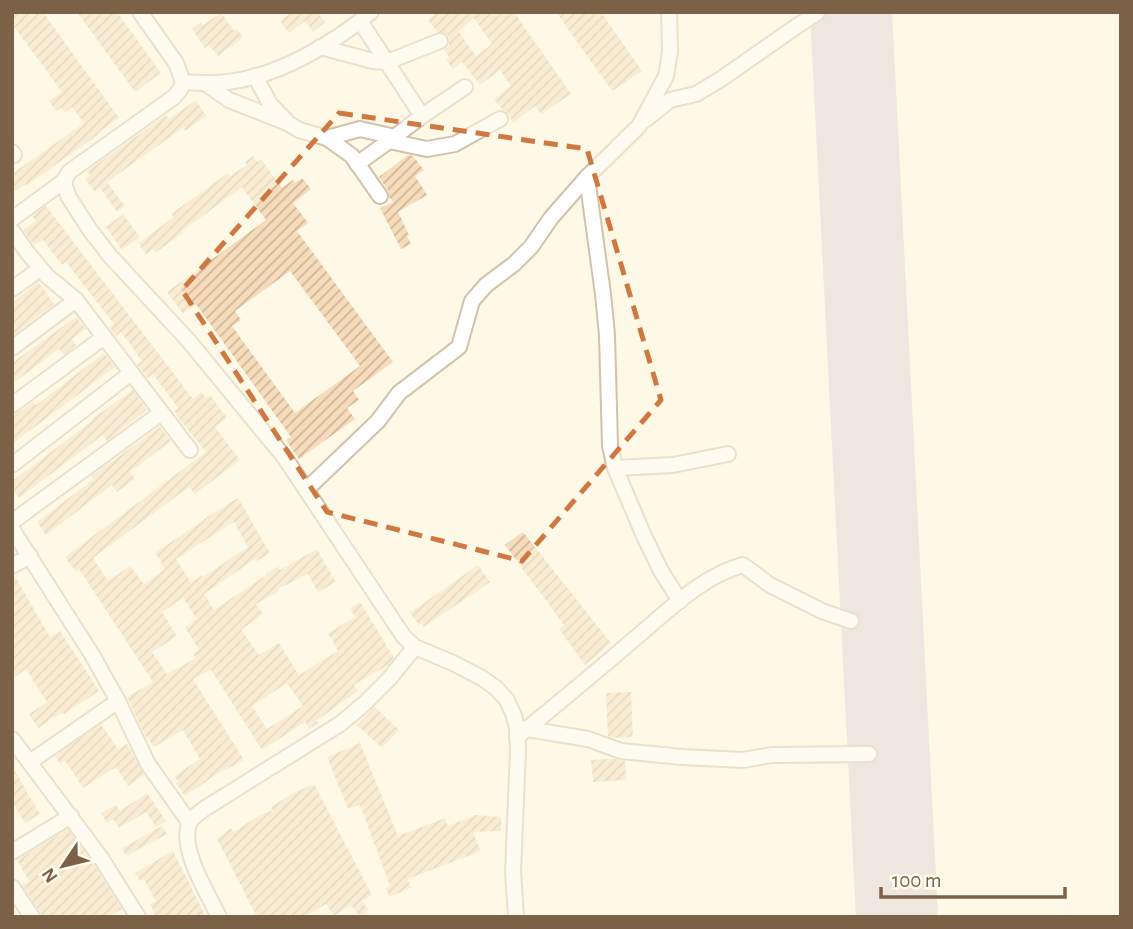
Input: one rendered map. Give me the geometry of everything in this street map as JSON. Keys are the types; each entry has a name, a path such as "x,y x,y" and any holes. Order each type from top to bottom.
{"street":[{"path":"12,219 64,181 78,164 144,120 180,90 183,82 176,63 140,12"},
{"path":"639,125 666,76 670,52 669,12"},
{"path":"306,490 379,421 399,393 459,347 472,301 486,285 531,247 551,218 587,177 639,125 670,100 696,94 721,79 817,13"},
{"path":"183,82 227,82 281,67 320,47 366,17 387,62 422,116"},
{"path":"320,47 387,62 440,40"},
{"path":"255,76 270,104 289,124"},
{"path":"205,83 229,100 341,146 352,156 380,196"},
{"path":"357,164 465,87"},
{"path":"327,138 360,129 426,149 455,144 500,119"},
{"path":"587,177 603,293 610,446 615,468 644,536 680,601"},
{"path":"64,181 68,196 110,256 223,380 285,458 404,637 415,648 482,678 507,700 521,731 513,872 516,917"},
{"path":"12,231 40,269 76,300 190,450"},
{"path":"12,289 40,269"},
{"path":"12,348 76,300"},
{"path":"12,405 104,337"},
{"path":"12,465 131,373"},
{"path":"12,522 161,413"},
{"path":"615,468 673,464 728,454"},
{"path":"12,529 91,653 148,764 189,822 189,849 202,884 219,917"},
{"path":"12,566 30,556"},
{"path":"521,731 680,601 709,580 743,565 770,585 822,611 851,621"},
{"path":"189,822 204,809 340,724 365,704 415,648"},
{"path":"30,762 118,701"},
{"path":"521,731 588,739 621,751 682,757 743,760 772,755 869,754"},
{"path":"12,739 102,858 138,917"},
{"path":"12,852 71,816"},
{"path":"12,887 32,917"}],"highlighted area":[{"path":"339,113 587,149 661,400 522,561 327,512 182,290"}],"building":[{"path":"12,12 43,12 119,118 12,193 12,174 84,123 72,107 65,112 61,108 56,111 49,101 62,92 12,24"},
{"path":"77,12 117,12 161,73 135,92"},
{"path":"292,12 318,12 325,22 313,32 305,21 289,33 280,21"},
{"path":"438,12 514,12 571,94 541,114 535,106 513,123 494,99 511,86 500,70 480,85 462,62 453,69 446,60 450,58 444,50 449,46 449,37 438,32 428,20","holes":["474,18 492,44 476,56 458,31"]},
{"path":"556,12 601,12 642,71 612,91"},
{"path":"221,13 234,31 237,29 243,37 218,56 209,45 205,48 192,29"},
{"path":"196,100 206,116 185,131 183,128 107,182 125,206 117,212 100,188 95,192 85,179 90,175 87,171 166,115 169,119"},
{"path":"408,155 413,156 424,170 415,176 427,195 398,212 411,244 401,249 380,208 393,202 379,177"},
{"path":"253,156 258,162 261,159 282,188 293,180 295,183 302,178 311,189 293,203 308,223 297,231 393,362 353,391 359,400 347,408 355,419 299,459 286,440 291,437 196,304 183,314 167,292 266,220 242,187 155,253 153,249 146,254 138,243 174,217 171,214 228,173 230,176 247,165 245,162","holes":["290,271 360,366 295,413 232,326 241,320 235,311"]},
{"path":"46,206 193,399 201,392 206,398 210,395 227,418 215,427 240,460 195,494 189,487 93,558 108,581 130,566 144,584 165,569 155,553 238,498 270,553 257,561 255,559 204,594 214,610 278,566 280,570 317,549 336,582 318,592 308,574 278,589 279,591 256,604 263,614 241,630 259,655 279,643 299,675 338,651 328,633 355,617 350,608 360,602 394,658 388,665 354,685 358,691 316,721 318,723 309,729 305,722 262,750 211,670 193,679 244,760 217,774 185,796 174,776 200,759 183,730 154,747 146,737 127,697 153,682 79,569 76,572 65,557 206,452 176,415 174,411 178,408 153,374 148,378 137,364 142,361 121,332 116,336 109,327 114,324 66,262 62,265 43,240 34,245 23,230 36,221 32,216","holes":["234,522 248,547 191,583 176,559","183,598 197,619 185,627 199,650 193,654 196,658 167,674 152,652 177,636 162,612","287,683 303,706 267,729 252,706"]},
{"path":"123,214 140,237 122,250 106,227"},
{"path":"38,282 54,304 12,336 12,303"},
{"path":"76,317 86,329 72,339 76,345 64,355 59,349 12,384 12,363"},
{"path":"104,353 115,367 12,444 12,417 33,402 36,405"},
{"path":"133,390 147,410 107,441 103,435 19,498 12,489 12,481"},
{"path":"160,427 171,441 130,472 135,479 117,492 112,485 46,535 37,522 94,479 91,476"},
{"path":"523,532 611,643 585,665 559,629 564,625 505,545"},
{"path":"478,565 490,582 424,627 422,623 419,625 410,613"},
{"path":"14,575 50,637 60,631 99,691 38,728 29,714 47,702 26,669 12,679"},
{"path":"631,692 633,737 608,736 606,693"},
{"path":"375,707 399,730 382,748 357,725"},
{"path":"101,724 118,749 127,744 144,775 128,786 116,767 83,788 65,760 60,764 55,756"},
{"path":"360,743 398,836 445,818 448,826 476,815 501,817 501,831 473,832 481,851 408,879 411,888 389,897 386,888 390,886 360,805 348,809 327,757"},
{"path":"591,760 625,761 626,780 593,782"},
{"path":"12,766 40,814 25,823 12,801"},
{"path":"314,784 372,895 362,901 369,910 360,917 351,905 334,916 326,904 304,917 257,917 217,839 231,828 233,832 273,810 271,807 293,793"},
{"path":"147,793 166,821 156,827 146,812 119,828 113,819 107,823 101,813 116,805 120,811"},
{"path":"162,826 167,834 126,856 122,848"},
{"path":"68,829 122,909 108,917 42,917 22,885 29,881 17,860"},
{"path":"173,851 206,917 156,917 150,904 156,901 144,880 140,881 135,873"}],"runway":[{"path":"851,12 897,917"}]}
